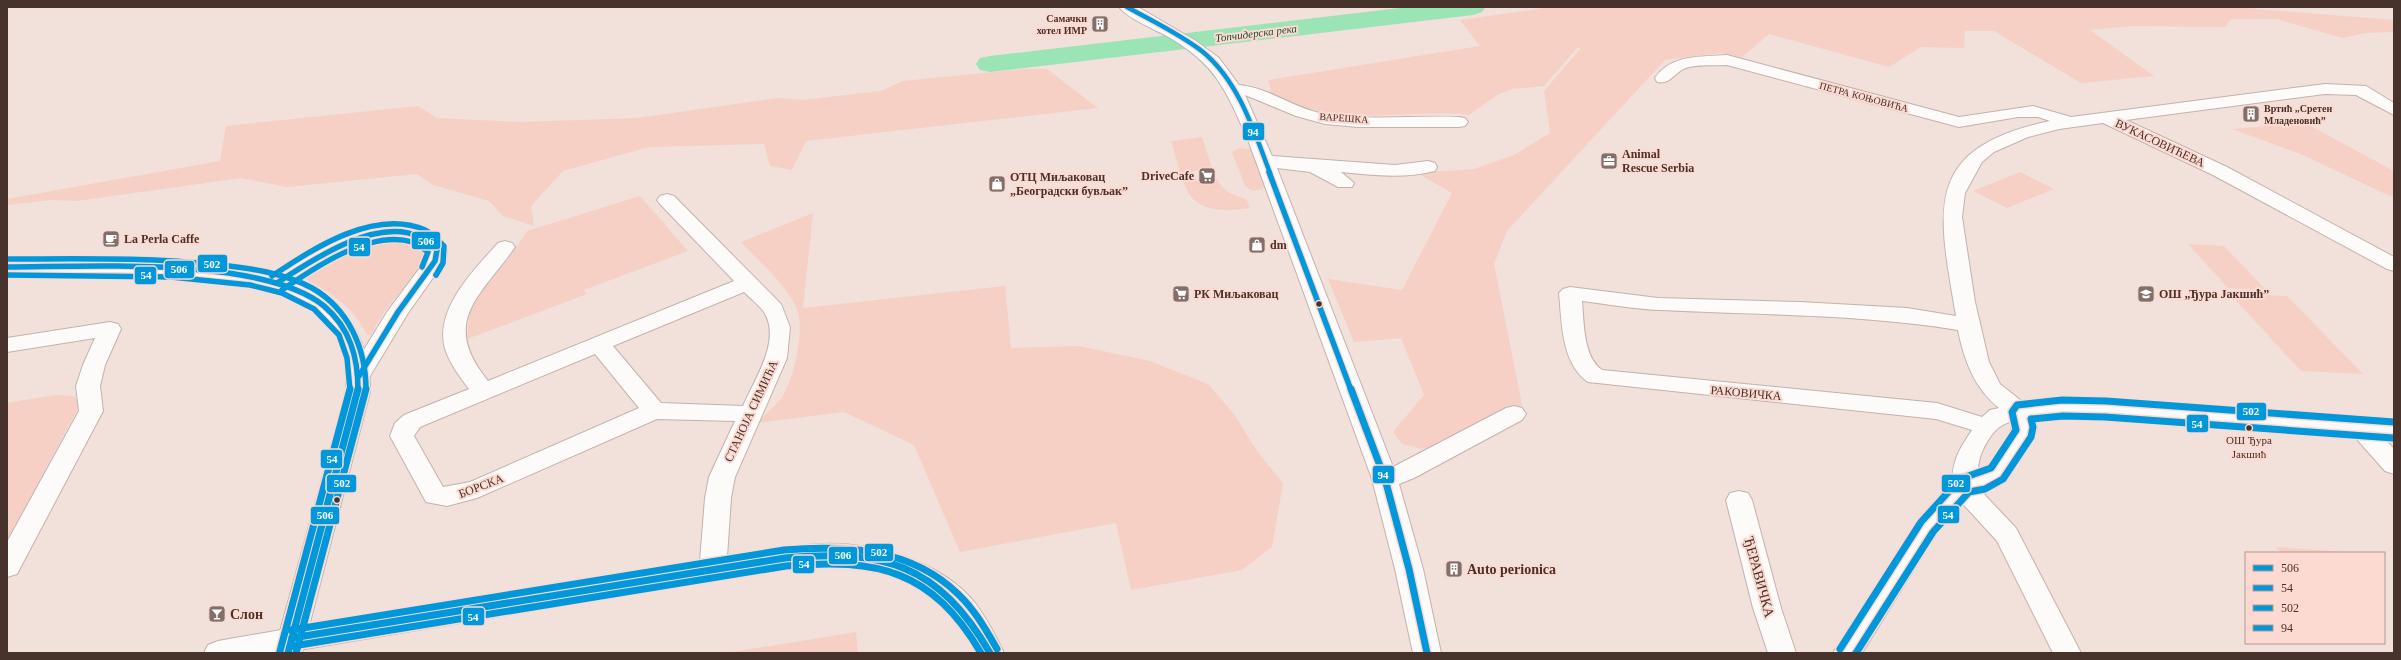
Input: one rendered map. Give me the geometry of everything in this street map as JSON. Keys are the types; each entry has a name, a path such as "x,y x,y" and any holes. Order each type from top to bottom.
{"street":[{"path":"1127,7 1199,51 1217,66 1233,89 1266,161 1385,479 1409,569 1427,653"},
{"name":"ПЕТРА КОЊОВИЋА","path":"1663,78 1671,69 1684,63 1727,60 1959,122 1969,122 2026,110 2050,114 2069,122"},
{"name":"ВУКАСОВИЋЕВА","path":"2106,117 2325,89 2355,88 2377,99 2394,110"},
{"name":"ВАРЕШКА","path":"1233,89 1256,92 1300,112 1325,119 1459,122"},
{"path":"1847,653 1927,527 1963,487 1982,482 1996,474 2024,433 2025,427 2020,412 1996,395 1987,383 1980,368 1969,325 1953,225 1954,199 1959,182 1980,154 1987,148 2023,133 2069,122 2106,117"},
{"name":"ВУКАСОВИЋЕВА","path":"2106,117 2220,171 2394,266"},
{"path":"1266,161 1395,170 1428,167"},
{"path":"1304,163 1331,173 1345,183"},
{"name":"СТАНОЈА СИМИЋА","path":"667,200 747,282 772,310 780,326 780,341 776,358 752,414 728,460 722,477 718,498 713,570"},
{"path":"278,283 326,250 366,236 390,233 414,235 429,241 435,246 437,250 435,261 398,312 359,376"},
{"path":"483,390 459,355 454,342 455,329 468,294 505,247"},
{"path":"7,267 178,270 227,274 278,283 314,299 335,316 353,347 359,376 354,413 290,646"},
{"name":"БОРСКА","path":"747,282 483,390 412,421 404,429 402,436 436,496 457,496 479,488 654,411 752,414"},
{"name":"РАКОВИЧКА","path":"1969,325 1907,315 1800,308 1658,304 1570,293 1579,354 1590,375 1603,379 1937,411 1986,426"},
{"path":"7,345 110,330 94,365 88,386 91,411 7,567"},
{"path":"598,343 654,411"},
{"path":"2067,653 2007,535 1963,487 1965,465 1968,456 1986,426 1998,416 2054,408 2091,408 2359,426 2394,430"},
{"path":"1385,479 1405,472 1514,414"},
{"path":"2359,426 2394,465"},
{"name":"ЂЕРАВИЧКА","path":"1739,500 1767,608 1782,653"},
{"path":"218,653 290,646 713,570 825,554 846,555 886,561 923,575 956,599 976,624 990,653"}],"shaded area":[{"path":"1552,7 2232,7 2394,20 2394,32 2366,33 2342,38 2277,19 2231,19 2225,27 2133,26 2090,30 2154,76 2081,83 1994,31 1965,31 1964,48 1921,47 1889,67 1769,34 1742,57 1720,53 1665,60 1507,231 1494,264 1522,405 1444,443 1422,449 1402,444 1393,432 1424,395 1401,338 1354,342 1328,279 1402,290 1452,193 1417,173 1474,169 1514,155 1550,133 1544,91 1581,48 1577,48 1544,86 1512,89 1497,95 1469,115 1436,113 1370,116 1328,113 1302,106 1268,92 1271,89 1268,80 1480,46 1460,20"},
{"path":"1024,69 1047,69 1098,108 806,141 792,170 770,166 764,144 649,147 563,171 531,206 534,226 503,216 489,201 433,185 417,174 287,187 241,178 77,201 51,200 7,205 7,199 220,161 226,126 418,106 437,118 521,122 637,118 778,98 802,100 881,91 903,81"},
{"path":"2305,123 2394,171 2394,198 2303,155 2232,129"},
{"path":"1202,137 1212,168 1193,171 1197,181 1217,179 1225,190 1246,199 1250,208 1226,210 1209,208 1201,205 1189,194 1181,175 1171,141"},
{"path":"1240,148 1251,150 1266,184 1262,189 1253,191 1245,186 1232,152"},
{"path":"2020,172 2054,189 2007,208 1973,191"},
{"path":"640,196 688,251 584,290 587,294 467,339 470,314 480,292 527,231"},
{"path":"813,213 803,308 1005,286 1011,348 1079,346 1150,361 1208,384 1234,414 1257,451 1283,483 1272,547 1242,570 1131,590 1116,523 960,552 914,445 844,412 756,423 780,400 785,391 794,368 800,328 799,316 796,307 785,289 741,242"},
{"path":"400,239 415,244 423,250 425,257 422,266 416,275 378,321 371,335 367,335 355,315 339,300 330,293 300,276 347,250 371,242"},
{"path":"2188,244 2224,246 2266,290 2228,288"},
{"path":"2229,293 2287,296 2363,374 2301,371"},
{"path":"56,395 74,396 80,405 7,540 7,403"},
{"path":"2276,547 2347,552 2280,552"},
{"path":"856,632 858,653 726,653"}],"waterway":[{"name":"Топчидерска река","path":"990,64 1473,7"}],"transit line":[{"name":"94","path":"1127,7 1191,43 1213,61 1228,80 1241,105 1257,140 1385,479 1409,569 1427,653"},
{"name":"502","path":"272,276 310,252 333,240 358,231 382,225 405,224 426,231 444,246 443,263 436,275"},
{"name":"506","path":"277,283 333,249 379,233 401,232 421,237 437,250 435,261 398,312 359,376"},
{"name":"54","path":"282,290 333,259 354,249 375,242 395,239 413,242 428,252 422,267"},
{"name":"502","path":"7,259 147,259 203,263 252,269 294,280 313,289 326,298 347,320 360,347 364,361 366,393 296,653"},
{"name":"506","path":"7,267 145,267 200,271 252,278 284,285 306,294 325,307 340,323 350,338 353,347 357,365 358,392 288,653"},
{"name":"54","path":"7,275 144,275 250,285 274,290 302,302 314,309 334,328 339,335 345,350 349,366 350,391 280,651"},
{"name":"502","path":"1840,649 1921,522 1960,479 1979,474 1991,468 2016,430 2012,412 2017,405 2062,400 2106,401 2394,422"},
{"name":"54","path":"1856,653 1933,532 1969,492 1985,489 2003,479 2031,437 2033,427 2031,419 2063,416 2105,417 2393,438"},
{"name":"502","path":"291,630 784,550 818,547 851,548 881,553 909,562 935,575 958,594 979,619 997,649"},
{"name":"506","path":"292,638 785,558 818,555 850,556 879,560 906,569 931,582 953,600 973,624 990,653"},
{"name":"54","path":"293,646 786,566 817,563 846,564 874,568 900,575 924,587 946,604 965,626 981,653"}],"place":[{"name":"Самачки хотел ИМР","path":"1100,24"},
{"name":"Вртић „Сретен Младеновић”","path":"2251,114"},
{"name":"Animal Rescue Serbia","path":"1609,161"},
{"name":"DriveCafe","path":"1207,176"},
{"name":"ОТЦ Миљаковац „Београдски бувљак”","path":"997,184"},
{"name":"La Perla Caffe","path":"111,239"},
{"name":"dm","path":"1257,245"},
{"name":"РК Миљаковац","path":"1181,294"},
{"name":"ОШ „Ђура Јакшић”","path":"2146,294"},
{"name":"ОШ Ђура Јакшић","path":"2249,428"},
{"name":"Auto perionica","path":"1454,569"},
{"name":"Слон","path":"217,614"}]}
